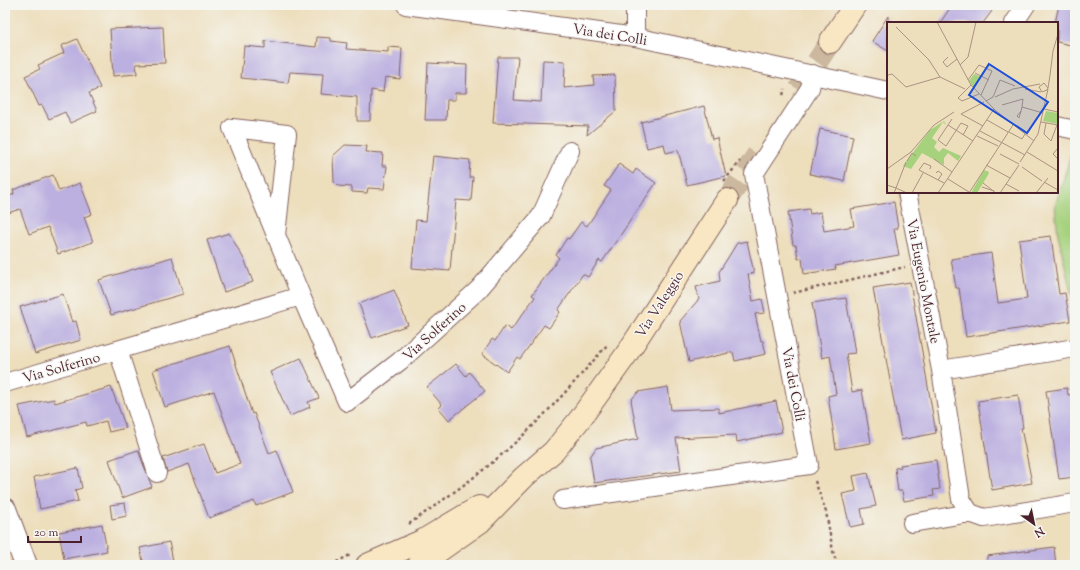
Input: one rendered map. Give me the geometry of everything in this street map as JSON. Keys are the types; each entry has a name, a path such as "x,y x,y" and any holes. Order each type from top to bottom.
{"main road":[{"path":"830,42 855,5"},
{"name":"Via Valeggio","path":"419,565 480,522 524,477 554,452 580,419 626,355 728,200"},
{"name":"Via Valeggio","path":"360,559 424,540 471,512 524,477"}],"street":[{"name":"Via dei Colli","path":"406,5 635,37 887,91"},
{"path":"635,5 635,37"},
{"path":"1015,22 1026,5"},
{"name":"Via dei Colli","path":"809,465 754,174 810,88 813,74"},
{"path":"1058,126 1075,130"},
{"name":"Via Solferino","path":"276,235 287,134 232,128 301,296 347,402 400,361 479,289 541,216 570,151"},
{"name":"Via Eugenio Montale","path":"908,193 965,506"},
{"name":"Via Solferino","path":"5,383 301,296"},
{"path":"941,370 1075,348"},
{"name":"Via Solferino","path":"118,350 157,473"},
{"path":"563,500 809,465"},
{"path":"912,523 965,506 984,518 1075,504"},
{"path":"5,509 26,565"}],"path":[{"path":"777,296 921,263"},
{"path":"408,524 459,489 501,455 555,403 612,339"},
{"path":"809,465 826,512 837,565"},
{"path":"331,565 360,559"}],"green space":[{"path":"1073,148 1075,148 1075,311 1058,235 1055,206"}],"building":[{"path":"952,5 983,5 992,11 984,22 941,22"},
{"path":"1059,5 1075,5 1075,46 1058,42 1058,22 1055,22"},
{"path":"888,16 887,50 872,41"},
{"path":"163,27 165,63 136,64 137,74 113,76 110,29"},
{"path":"317,37 331,38 331,41 347,43 346,49 388,52 388,47 402,48 400,79 385,77 383,92 371,90 370,121 357,121 357,97 321,94 323,74 290,72 288,83 241,78 244,46 265,48 265,41 316,47"},
{"path":"77,39 100,88 89,93 97,111 70,123 65,112 49,119 42,105 39,106 25,76 40,69 38,65 64,53 61,46"},
{"path":"498,57 518,57 514,100 541,102 543,60 565,61 564,88 594,85 593,76 615,75 616,111 587,135 588,126 493,123"},
{"path":"428,63 467,65 466,93 455,93 455,100 447,100 446,120 425,120"},
{"path":"704,106 712,139 717,138 726,176 687,185 678,150 666,153 664,144 647,148 641,122"},
{"path":"820,129 853,136 844,181 810,174"},
{"path":"345,145 367,146 366,152 383,153 382,166 387,166 384,189 368,188 367,193 352,192 352,187 338,186 334,182 333,156"},
{"path":"433,156 470,160 469,177 473,177 471,201 456,200 450,271 412,268 416,220 426,221"},
{"path":"619,164 633,174 636,169 656,183 602,262 599,260 588,277 583,274 558,310 560,312 549,328 544,325 520,359 517,357 507,372 482,354 492,339 495,341 505,326 511,330 535,297 532,295 559,258 556,255 567,238 569,239 581,222 587,226 611,190 604,186"},
{"path":"53,175 59,191 80,183 92,214 84,217 93,242 58,254 48,227 29,234 20,209 5,214 5,198 14,194 13,190"},
{"path":"894,202 898,228 894,229 899,255 835,266 836,269 804,274 802,258 798,259 796,245 793,245 788,212 809,209 810,214 821,212 824,231 854,226 851,209"},
{"path":"229,233 245,261 253,282 224,292 207,240"},
{"path":"1051,236 1059,294 1065,293 1070,321 966,337 959,288 956,288 951,259 991,253 998,303 1027,299 1019,240"},
{"path":"747,241 754,273 748,274 753,301 762,299 765,313 755,314 761,341 763,341 766,354 735,361 733,352 689,362 680,321 699,299 696,287 720,281 719,272 737,243"},
{"path":"172,257 183,294 111,315 99,280"},
{"path":"910,282 936,433 901,440 873,288"},
{"path":"394,290 408,325 372,338 359,304"},
{"path":"63,294 72,322 76,321 81,340 35,354 20,307"},
{"path":"846,298 855,353 846,354 852,392 862,390 871,443 836,449 828,396 836,394 831,362 830,356 822,358 812,303"},
{"path":"230,346 252,414 254,413 269,453 277,450 293,492 256,506 254,501 209,518 189,464 167,472 163,458 204,444 215,473 240,464 214,391 165,407 153,370"},
{"path":"301,358 319,398 308,402 310,407 290,416 270,372"},
{"path":"456,364 466,376 469,372 485,391 449,420 439,408 442,405 427,387"},
{"path":"111,387 126,428 109,432 106,421 87,426 86,422 27,437 19,406 54,399 55,403"},
{"path":"668,387 671,410 719,408 719,413 776,401 782,432 737,442 736,435 676,438 681,471 594,483 590,457 596,448 638,439 631,400 638,392"},
{"path":"1067,388 1068,395 1075,394 1075,477 1059,479 1046,391"},
{"path":"1018,395 1023,428 1021,428 1032,483 992,490 978,401"},
{"path":"138,450 152,487 122,498 109,460"},
{"path":"936,460 940,489 933,490 934,496 904,501 902,491 898,491 895,468 901,467 900,465"},
{"path":"78,468 82,488 75,490 78,501 40,509 34,477"},
{"path":"868,473 876,506 861,509 864,524 850,527 842,494 856,491 853,476"},
{"path":"125,503 127,516 112,519 110,505"},
{"path":"102,524 107,551 64,559 59,532"},
{"path":"169,542 174,565 144,565 140,548"},
{"path":"1054,547 1056,565 987,565 987,556"}],"tunnel":[{"path":"799,90 830,42"},
{"path":"727,200 763,146"}]}
